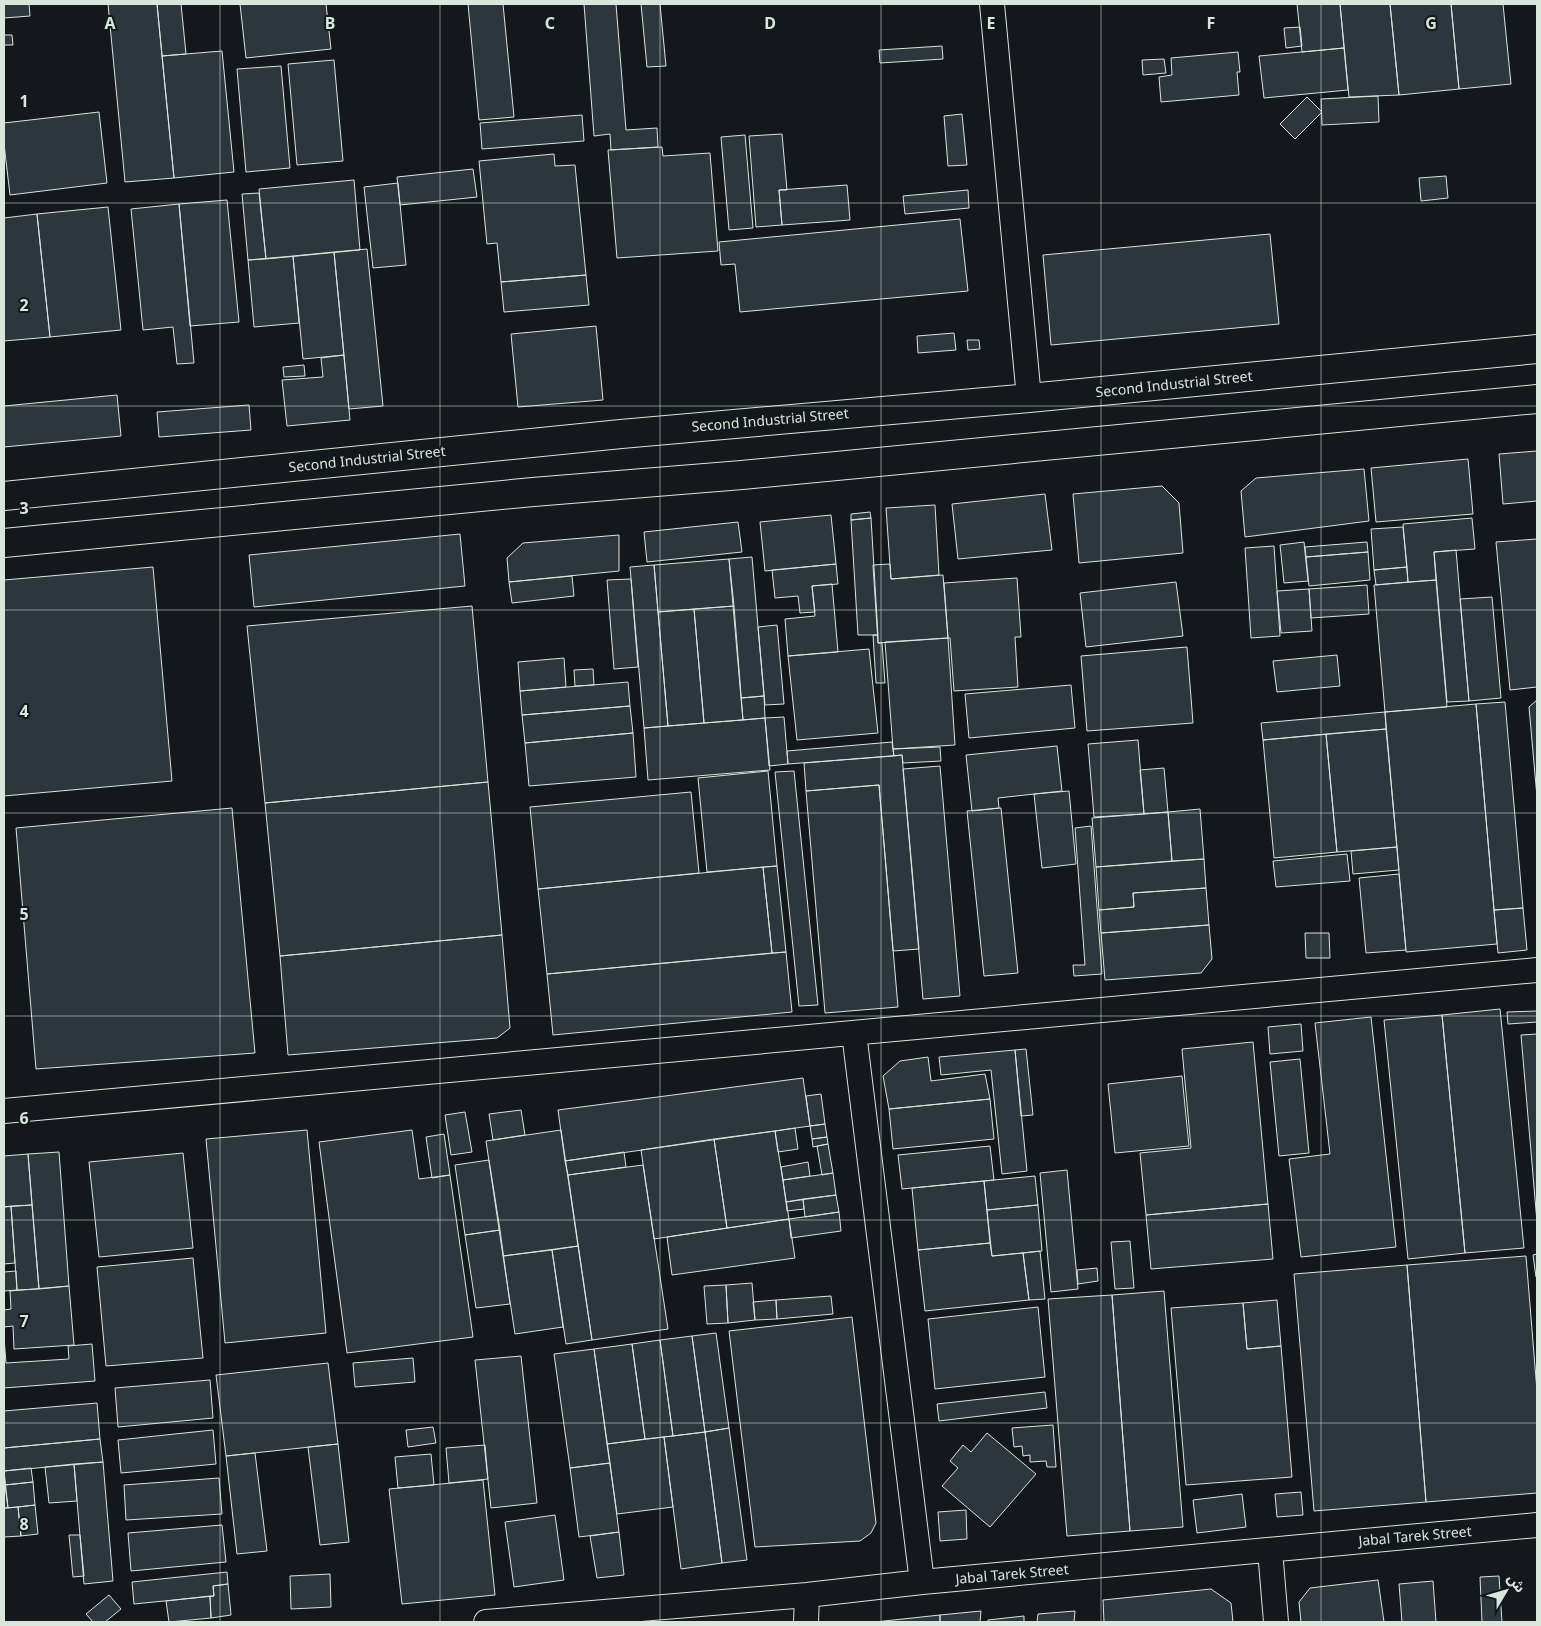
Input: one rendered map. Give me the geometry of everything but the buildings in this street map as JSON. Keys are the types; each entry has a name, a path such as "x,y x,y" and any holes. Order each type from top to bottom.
{"main road":[{"name":"Second Industrial Street","path":"4,496 611,434 1029,398 1537,349"},
{"path":"4,542 533,492 742,475 1537,399"}],"street":[{"path":"992,4 1029,398"},
{"path":"4,1111 1537,970"},
{"path":"854,1033 922,1582"},
{"name":"Jabal Tarek Street","path":"486,1622 807,1595 922,1582 1537,1525"},
{"path":"1270,1550 1276,1622"},
{"path":"806,1622 807,1595"}]}
